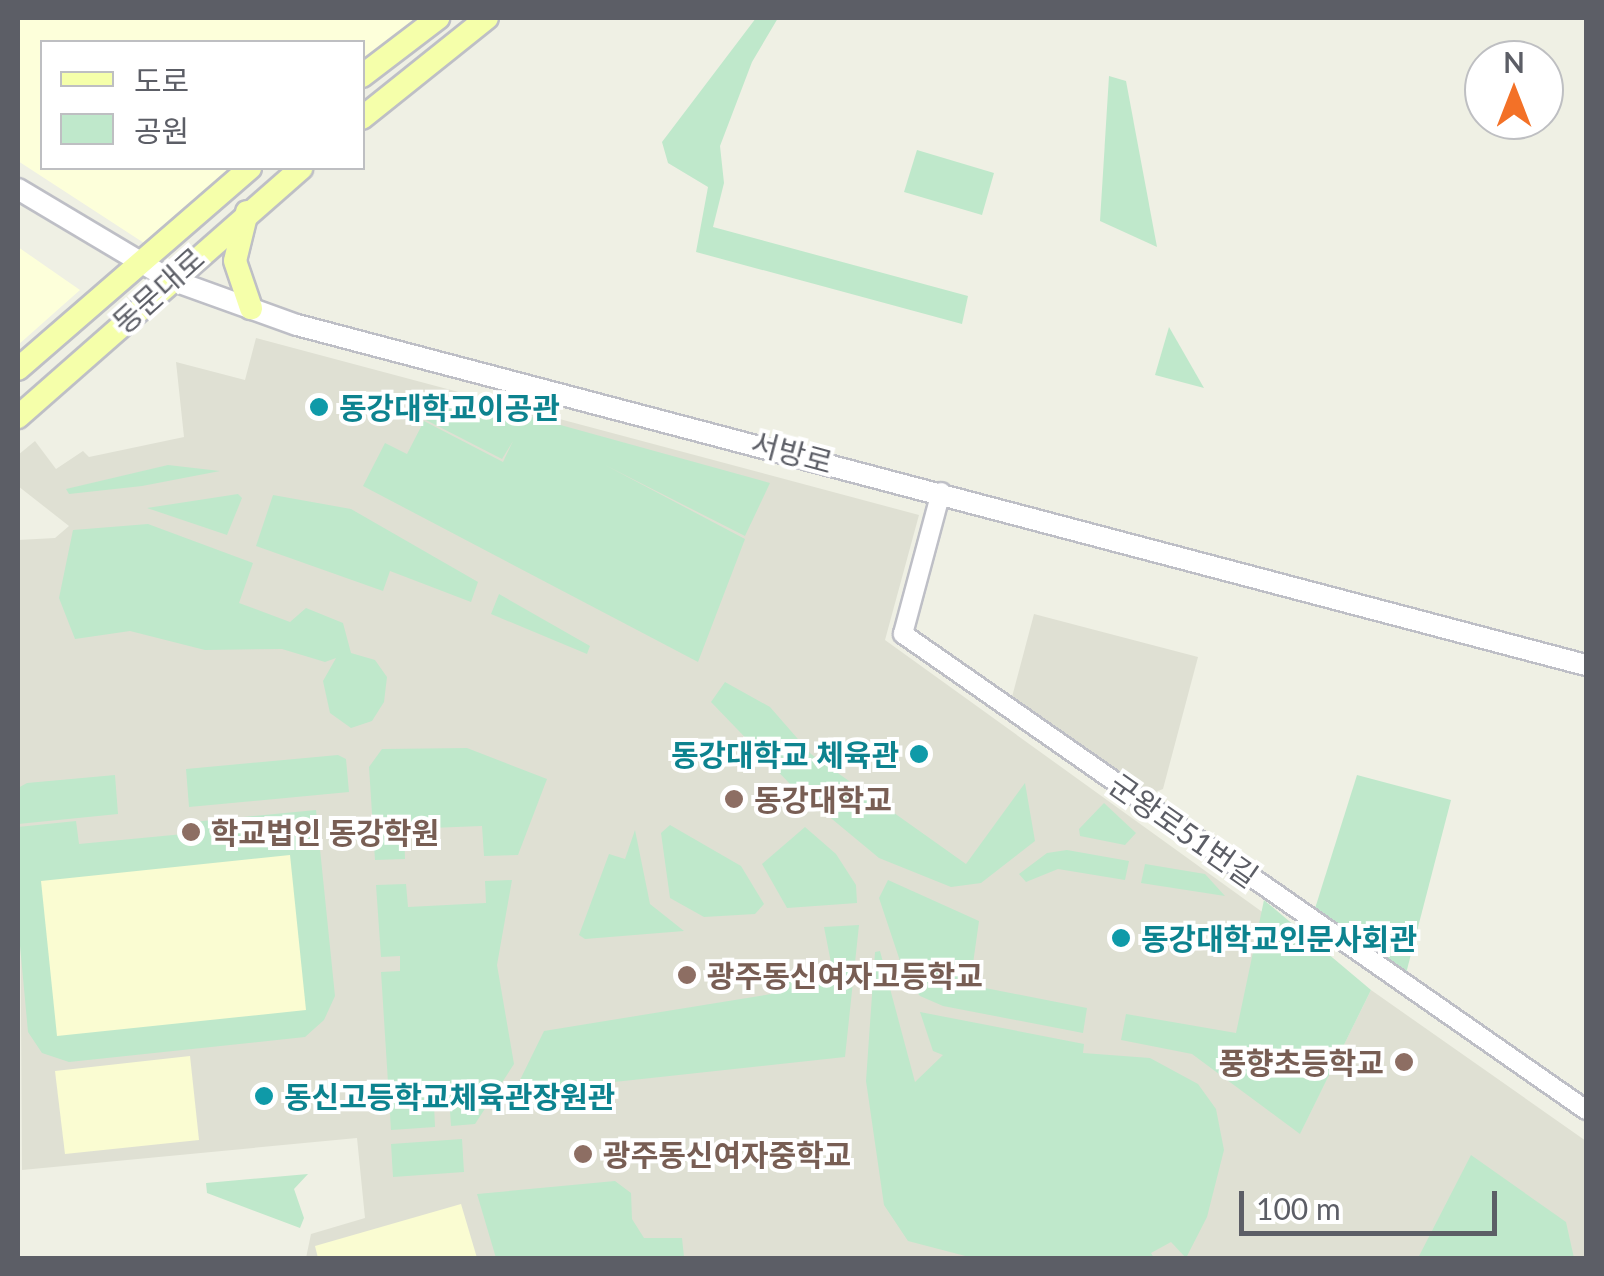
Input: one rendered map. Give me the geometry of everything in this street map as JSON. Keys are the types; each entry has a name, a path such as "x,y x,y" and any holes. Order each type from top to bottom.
{"main road":[{"path":"365,74 438,18"},
{"path":"365,116 488,18"},
{"name":"동문대로","path":"18,369 248,170"},
{"name":"동문대로","path":"18,417 246,211 298,170"},
{"name":"서방로","path":"18,189 169,279 250,308 1586,665"},
{"path":"246,211 235,261 250,308"}],"street":[{"name":"군왕로51번길","path":"941,492 903,634 1586,1110"}],"shaded area":[{"path":"18,18 427,18 365,66 365,40 40,40 40,170 240,170 144,243 18,161"},
{"path":"18,247 80,290 18,345"},
{"name":"동강대학교","path":"256,338 919,515 885,640 1279,924 1300,1133 1371,990 1586,1141 1586,1258 306,1258 311,1234 365,1218 357,1138 22,1170 18,540 55,538 69,526 18,486 18,455 35,441 56,469 83,451 89,457 184,437 176,362 245,380"},
{"path":"1034,614 1198,657 1163,789 1148,795 1012,697"}],"green space":[{"path":"756,18 778,18 752,62 720,146 724,183 713,227 968,296 962,324 696,252 708,187 668,163 662,142"},
{"path":"1109,76 1126,81 1157,247 1100,221"},
{"path":"917,150 994,173 982,215 904,192"},
{"path":"1169,327 1204,388 1155,375"},
{"path":"438,391 770,483 745,536 605,465 745,539 698,662 363,486 385,443 407,454 424,421 503,462 513,441 502,459 426,420"},
{"path":"168,465 220,471 142,486 69,494 66,489"},
{"path":"238,494 242,498 227,535 147,508"},
{"path":"273,495 351,509 478,582 471,602 390,571 383,591 256,546"},
{"path":"148,524 253,563 239,603 290,622 306,608 343,623 351,653 375,660 387,677 384,702 372,721 351,728 330,713 323,681 336,658 325,662 282,649 205,650 130,631 75,639 59,598 73,530"},
{"path":"499,594 590,646 587,654 491,614"},
{"path":"725,682 770,707 811,754 966,864 1025,783 1035,841 981,883 951,887 879,858 791,785 711,702"},
{"path":"467,748 547,779 518,855 484,856 482,826 404,829 405,859 375,860 369,767 382,749"},
{"path":"338,755 346,759 349,792 189,807 186,769"},
{"path":"115,775 118,814 18,824 18,788 27,783"},
{"path":"1357,775 1451,800 1403,985 1312,918"},
{"path":"1104,803 1136,833 1125,845 1080,836 1079,829"},
{"path":"316,810 335,996 324,1020 305,1037 69,1062 42,1053 28,1032 18,924 18,827 76,821 79,844 194,833 193,822"},
{"path":"670,825 741,866 764,904 755,914 704,917 670,898 661,833"},
{"path":"805,827 836,854 856,885 857,903 787,908 762,864"},
{"path":"635,830 650,904 684,931 585,939 579,935 609,854 625,859"},
{"path":"1067,850 1129,861 1125,880 1058,869 1026,882 1019,874 1047,853"},
{"path":"1145,864 1205,874 1225,896 1141,883"},
{"path":"512,880 497,965 514,1064 475,1124 451,1126 448,1081 433,1081 435,1127 391,1130 381,972 400,971 400,956 381,957 376,885 406,884 408,907 486,903 485,881"},
{"path":"888,880 979,921 970,985 1087,1008 1083,1033 943,1006 920,996 906,979 879,898"},
{"path":"1264,900 1371,990 1300,1134 1192,1054 1121,1040 1126,1014 1236,1033"},
{"path":"859,925 845,1057 522,1092 520,1080 544,1031 771,994 769,976 812,972 835,983 824,927"},
{"path":"880,951 915,1082 943,1055 933,1051 920,1012 1084,1044 1083,1053 1150,1058 1198,1084 1216,1109 1224,1150 1207,1217 1186,1258 1171,1242 1151,1253 1154,1258 973,1258 908,1241 884,1205 866,1081 875,952"},
{"path":"462,1139 464,1172 393,1177 391,1144"},
{"path":"1471,1155 1566,1222 1574,1258 1418,1258"},
{"path":"308,1174 294,1189 304,1218 300,1228 207,1193 206,1183"},
{"path":"615,1181 631,1193 632,1219 644,1238 682,1238 684,1257 724,1258 496,1258 477,1194"}],"sand":[{"path":"290,855 306,1010 57,1036 41,881"},
{"path":"190,1056 199,1140 65,1154 55,1071"},
{"path":"461,1204 477,1258 318,1258 315,1246"}],"place":[{"name":"동강대학교이공관","path":"319,407"},
{"name":"동강대학교 체육관","path":"919,754"},
{"name":"동강대학교","path":"734,799"},
{"name":"학교법인 동강학원","path":"191,832"},
{"name":"동강대학교인문사회관","path":"1121,938"},
{"name":"광주동신여자고등학교","path":"687,975"},
{"name":"풍향초등학교","path":"1404,1062"},
{"name":"동신고등학교체육관장원관","path":"264,1096"},
{"name":"광주동신여자중학교","path":"583,1154"}]}
